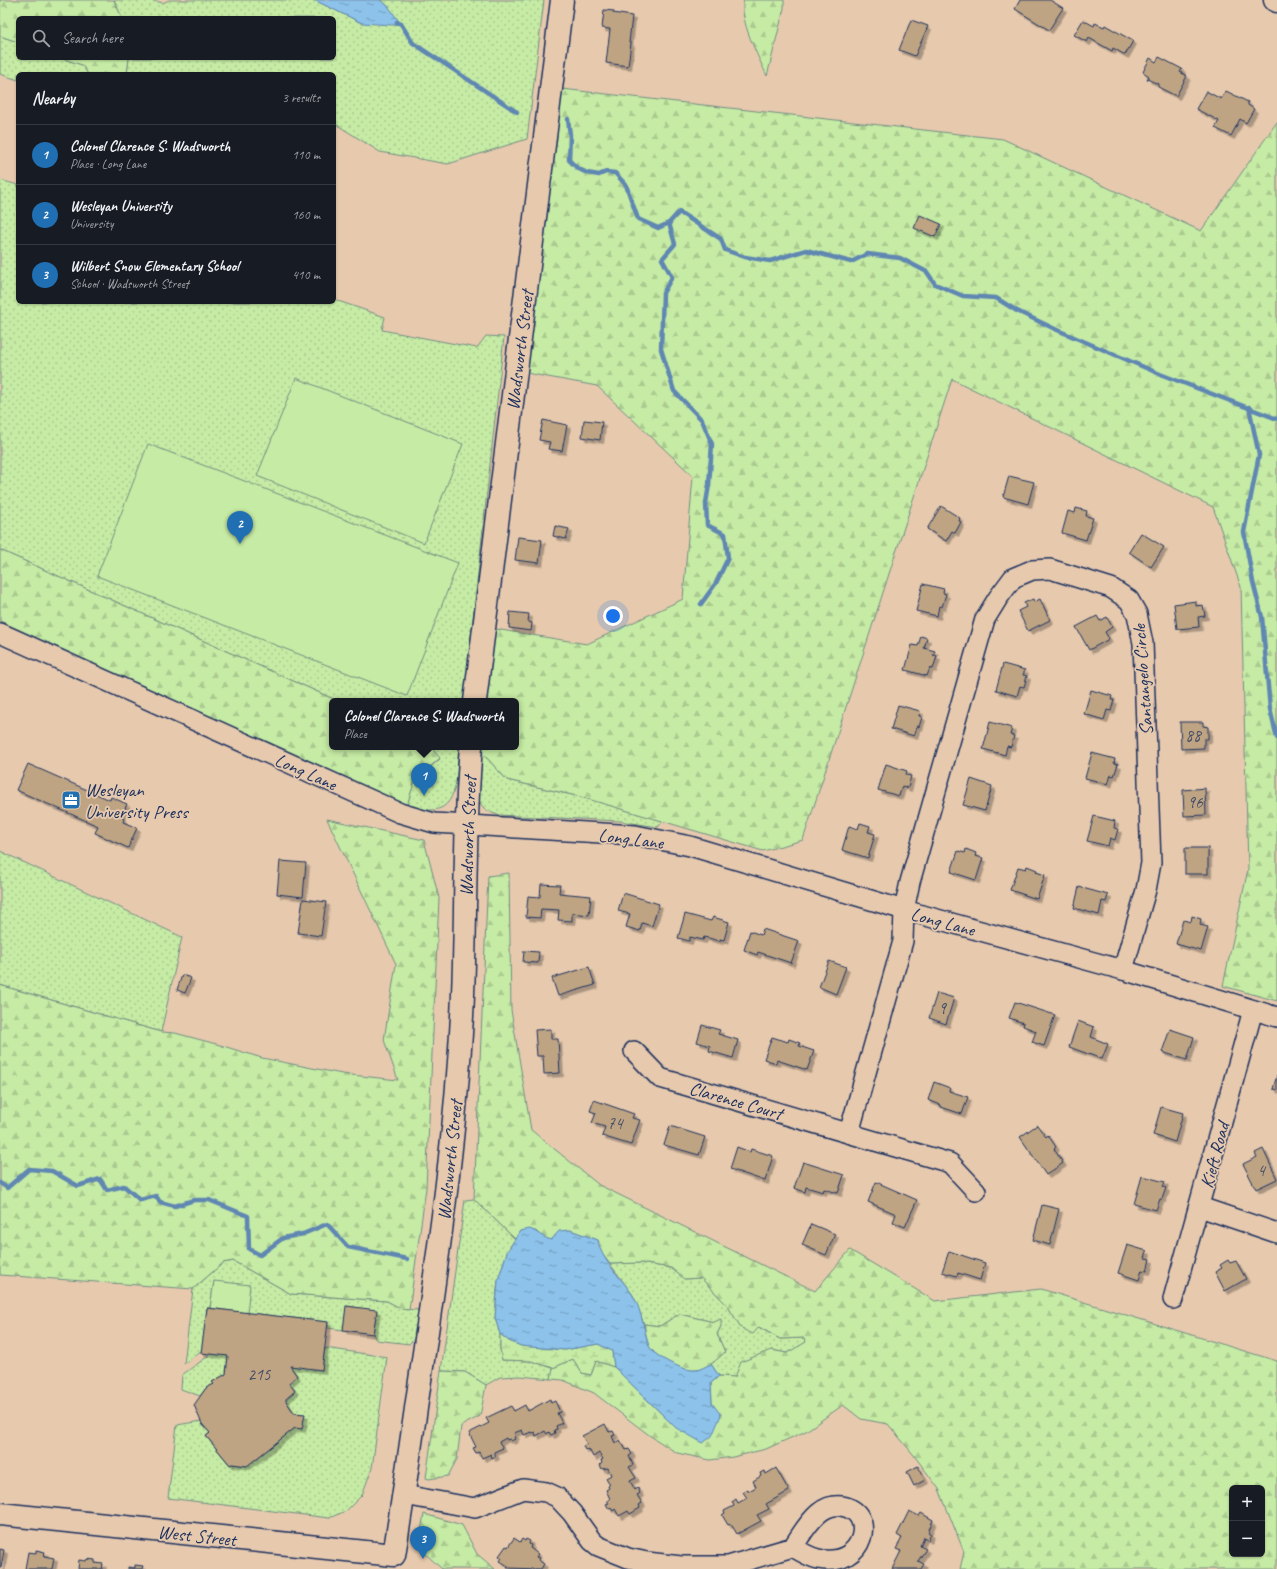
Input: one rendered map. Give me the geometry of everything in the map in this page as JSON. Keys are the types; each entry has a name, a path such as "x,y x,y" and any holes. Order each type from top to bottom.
{"street":[{"name":"Wadsworth Street","path":"475,698 562,0"},
{"name":"Santangelo Circle","path":"904,910 912,874 985,619 1013,578 1032,570 1050,569 1111,588 1129,600 1137,614 1143,643 1151,863 1146,890 1123,970"},
{"name":"Long Lane","path":"0,633 400,813 434,823 635,835 690,846 904,910 1123,970 1277,1017"},
{"name":"Wadsworth Street","path":"392,1563 404,1495 439,1246 452,1134 462,1016 466,825 471,750"},
{"path":"849,1133 903,941 904,910"},
{"name":"Kieft Road","path":"1173,1299 1200,1207 1253,1010"},
{"name":"Clarence Court","path":"634,1051 660,1078 950,1163 976,1191"},
{"path":"1200,1207 1277,1233"},
{"path":"404,1495 475,1508 523,1489 546,1492 557,1497 572,1513 592,1542 598,1546 628,1558 647,1562 681,1566 728,1566 793,1547"},
{"name":"West Street","path":"0,1514 392,1563"}],"green space":[{"path":"0,0 114,0 121,16 16,16 16,41 0,36"},
{"path":"114,0 151,0 163,3 169,0 314,0 362,23 388,6 380,0 544,0 527,139 448,164 380,152 336,124 336,72 127,72 129,60 336,60 336,16 121,16"},
{"path":"744,0 784,0 784,8 767,76 750,38 744,17"},
{"path":"0,36 16,41 16,60 67,60 82,65 87,72 16,72 16,79 0,74"},
{"path":"67,60 129,60 127,72 87,72 82,65"},
{"path":"562,89 1003,139 1201,231 1277,122 1277,1001 1223,986 1248,869 1241,587 1213,507 952,379 803,840 763,851 581,797 507,780 480,752 480,750 519,750 519,698 486,698 495,629 587,644 683,599 693,476 597,386 526,373"},
{"path":"0,180 16,184 16,304 336,304 336,300 385,317 382,330 477,348 486,336 504,337 464,698 331,698 0,550"},
{"path":"296,378 463,444 424,543 257,476"},
{"path":"148,444 458,563 407,696 97,576"},
{"path":"0,550 331,698 329,698 329,750 433,750 440,758 415,780 407,805 0,621"},
{"path":"433,750 459,750 457,777 452,796 446,804 439,809 426,810 407,805 415,780 440,759"},
{"path":"480,752 507,780 581,797 663,821 658,827 620,821 498,815 487,811 482,806 478,795"},
{"path":"327,819 424,840 439,898 426,1188 409,1310 402,1309 387,1301 291,1294 233,1261 223,1263 193,1289 0,1275 0,985 161,1032 175,1033 262,1058 342,1074 398,1080 384,1040 396,964"},
{"path":"0,851 182,937 161,1032 0,985"},
{"path":"509,873 511,1010 531,1130 599,1185 815,1291 850,1250 935,1301 1041,1289 1277,1361 1277,1569 960,1569 964,1552 939,1489 888,1424 861,1419 843,1405 806,1431 766,1449 733,1457 710,1460 677,1453 649,1435 594,1393 563,1380 551,1379 553,1368 573,1359 582,1373 591,1375 596,1361 614,1367 676,1428 712,1403 711,1383 719,1376 735,1377 741,1362 771,1350 787,1353 806,1342 804,1338 780,1339 759,1327 753,1334 742,1329 727,1305 701,1278 684,1279 671,1268 640,1263 610,1264 599,1250 598,1240 570,1230 552,1240 543,1238 536,1231 520,1231 515,1239 474,1199 488,876"},
{"path":"474,1199 515,1239 507,1252 498,1280 497,1289 495,1318 500,1334 502,1360 531,1361 553,1368 551,1379 520,1376 500,1377 486,1385 465,1372 441,1371 465,1200"},
{"path":"233,1261 291,1294 387,1301 402,1309 419,1310 414,1339 409,1344 376,1340 373,1334 377,1311 347,1306 343,1330 328,1328 328,1322 247,1313 214,1281 210,1308 207,1308 202,1350 184,1364 193,1289 223,1263"},
{"path":"640,1263 671,1268 685,1279 701,1278 727,1305 742,1329 758,1327 780,1339 804,1338 806,1343 787,1353 771,1350 735,1377 719,1376 711,1364 725,1352 717,1334 721,1326 714,1322 679,1314 660,1326 644,1324 633,1295 610,1264"},
{"path":"214,1281 250,1285 247,1313 210,1308"},
{"path":"679,1314 714,1322 721,1319 721,1326 717,1334 725,1352 708,1366 691,1370 671,1364 653,1352 648,1343 644,1324 660,1326"},
{"path":"500,1334 509,1341 521,1346 565,1350 598,1344 612,1351 614,1367 596,1361 591,1375 582,1373 573,1359 553,1368 531,1361 502,1360"},
{"path":"325,1348 387,1357 372,1468 362,1495 346,1511 329,1518 168,1498 177,1425 201,1421 210,1433 206,1436 230,1465 247,1466 295,1428 302,1429 304,1414 294,1413 286,1401 286,1399 295,1391 289,1383 297,1376 290,1366 322,1370"},
{"path":"211,1354 228,1356 226,1374 212,1382 214,1384 206,1388 200,1396 181,1389 182,1375"},
{"path":"441,1371 465,1372 486,1385 480,1416 461,1426 457,1459 448,1476 429,1479 426,1478"},
{"path":"424,1514 462,1525 477,1554 495,1569 442,1569 418,1547"}],"water":[{"path":"314,0 380,0 388,6 401,24 391,25 362,23"},
{"path":"530,1229 551,1240 559,1231 570,1230 598,1240 607,1261 635,1300 649,1346 652,1350 663,1359 685,1369 697,1370 711,1364 719,1376 711,1383 712,1403 721,1415 712,1436 703,1443 676,1428 614,1367 612,1351 598,1344 565,1350 521,1346 509,1341 500,1334 495,1318 498,1280 507,1252 520,1231"}],"building":[{"path":"1020,0 1050,0 1063,8 1049,30 1015,9"},
{"path":"604,10 632,16 628,66 606,63 610,29 602,28"},
{"path":"911,20 928,26 915,56 899,50"},
{"path":"1083,20 1094,26 1095,23 1104,27 1105,25 1133,41 1125,55 1113,48 1112,51 1089,38 1087,42 1074,35"},
{"path":"1159,57 1182,69 1180,72 1187,76 1176,96 1158,87 1158,84 1147,79 1149,76 1143,72 1150,58 1156,62"},
{"path":"1206,91 1221,99 1226,91 1248,102 1248,105 1254,109 1246,123 1240,119 1231,136 1215,128 1219,121 1196,109"},
{"path":"920,215 941,224 935,237 914,228"},
{"path":"543,420 567,425 562,451 548,449 550,442 539,440"},
{"path":"584,420 602,422 600,440 582,437"},
{"path":"1009,476 1034,482 1028,504 1003,497"},
{"path":"941,506 960,518 959,521 961,522 955,533 952,531 946,541 927,529"},
{"path":"1076,508 1087,511 1086,516 1093,518 1086,540 1062,533 1068,511 1075,513"},
{"path":"555,526 569,529 566,539 553,536"},
{"path":"1141,533 1164,547 1151,567 1129,552"},
{"path":"518,537 542,540 539,563 515,560"},
{"path":"923,584 944,589 943,593 946,594 942,607 939,606 937,616 916,611"},
{"path":"1033,599 1034,602 1040,599 1050,620 1028,631 1018,611 1026,607 1024,603"},
{"path":"1196,601 1196,606 1203,605 1205,616 1198,617 1199,627 1177,629 1174,604"},
{"path":"510,612 529,614 528,622 532,623 531,631 509,628"},
{"path":"1097,616 1100,621 1107,617 1112,627 1105,632 1109,639 1089,650 1076,627"},
{"path":"921,636 927,638 924,648 935,651 933,655 937,656 933,669 930,668 927,676 905,670 912,645 918,646"},
{"path":"1003,664 1025,670 1023,675 1027,676 1024,687 1020,686 1017,696 996,690"},
{"path":"1091,690 1112,696 1111,700 1114,700 1111,711 1107,710 1104,720 1084,714"},
{"path":"898,705 920,711 919,716 922,717 914,736 891,729"},
{"path":"990,722 1012,728 1010,735 1014,736 1011,747 1007,746 1005,755 983,749"},
{"path":"1180,722 1203,722 1203,726 1208,727 1208,739 1204,739 1204,748 1181,749"},
{"path":"1092,753 1115,759 1114,763 1118,764 1114,776 1111,775 1108,784 1085,778"},
{"path":"28,764 110,800 111,797 127,804 121,817 124,819 123,822 137,828 128,848 95,833 98,826 16,790"},
{"path":"886,764 907,771 906,775 911,776 908,788 902,786 899,796 878,790"},
{"path":"971,779 992,786 985,811 963,805"},
{"path":"1205,788 1206,815 1184,816 1183,790"},
{"path":"1094,816 1115,821 1114,828 1118,829 1115,840 1110,838 1108,846 1087,841"},
{"path":"860,823 870,826 868,832 875,834 868,858 842,850 849,826 858,829"},
{"path":"1185,848 1208,848 1208,874 1185,874"},
{"path":"966,849 976,853 975,856 983,858 976,880 951,872 958,851 965,853"},
{"path":"280,861 306,863 303,897 277,894"},
{"path":"1027,866 1037,870 1036,872 1045,875 1037,899 1010,890 1018,867 1026,869"},
{"path":"541,884 560,885 559,893 591,896 589,915 572,913 572,921 558,920 559,910 541,909 540,918 526,917 528,896 540,897"},
{"path":"1079,887 1108,895 1106,902 1102,901 1099,915 1074,908"},
{"path":"623,893 659,904 652,926 642,923 640,931 626,927 630,914 618,911"},
{"path":"303,899 326,902 321,936 298,933"},
{"path":"685,914 711,921 713,917 729,922 724,940 720,939 720,941 704,937 703,940 690,937 689,941 678,938"},
{"path":"1192,916 1201,919 1200,925 1208,927 1201,951 1176,944 1183,920 1191,922"},
{"path":"763,929 799,941 791,963 758,952 757,955 744,950 750,931 761,935"},
{"path":"524,951 539,952 538,963 523,962"},
{"path":"829,961 846,967 836,994 819,987"},
{"path":"589,967 595,985 558,996 552,978"},
{"path":"182,975 191,978 185,993 177,990"},
{"path":"937,993 954,998 946,1024 929,1018"},
{"path":"1015,1002 1055,1015 1044,1046 1032,1042 1036,1031 1023,1026 1024,1023 1009,1018"},
{"path":"1078,1021 1094,1027 1091,1037 1108,1044 1102,1059 1069,1047"},
{"path":"702,1025 720,1030 718,1034 738,1040 733,1058 709,1051 710,1046 697,1042"},
{"path":"551,1029 551,1039 558,1039 560,1073 544,1074 543,1056 537,1056 535,1030"},
{"path":"1170,1029 1194,1037 1187,1060 1162,1052"},
{"path":"772,1037 788,1042 789,1039 800,1043 799,1046 814,1051 807,1070 777,1060 776,1063 764,1059"},
{"path":"1277,1075 1277,1090 1273,1089"},
{"path":"934,1082 950,1088 949,1091 968,1097 962,1114 941,1107 941,1105 928,1100"},
{"path":"594,1100 634,1114 632,1118 640,1120 631,1145 602,1136 605,1127 592,1123 596,1113 590,1111"},
{"path":"1161,1107 1183,1113 1175,1142 1153,1135"},
{"path":"1037,1125 1046,1137 1048,1135 1056,1147 1054,1149 1063,1163 1046,1175 1020,1137"},
{"path":"670,1126 705,1137 699,1155 664,1145"},
{"path":"737,1147 750,1152 751,1149 773,1156 765,1181 730,1169"},
{"path":"1263,1149 1277,1179 1256,1189 1243,1164 1257,1157 1255,1153"},
{"path":"803,1162 844,1175 838,1193 824,1189 823,1192 806,1187 805,1192 794,1188"},
{"path":"1142,1176 1165,1182 1163,1187 1166,1188 1156,1210 1134,1204"},
{"path":"876,1182 917,1200 905,1227 893,1222 896,1214 868,1202"},
{"path":"1042,1205 1059,1209 1050,1245 1033,1240"},
{"path":"811,1224 835,1234 826,1255 802,1245"},
{"path":"1127,1245 1147,1251 1145,1258 1150,1259 1147,1271 1142,1270 1139,1280 1118,1273"},
{"path":"949,1251 985,1263 980,1280 958,1273 957,1276 942,1272"},
{"path":"1228,1260 1230,1263 1236,1261 1246,1279 1225,1291 1215,1272 1222,1268 1220,1265"},
{"path":"346,1306 377,1310 373,1334 343,1330"},
{"path":"207,1308 328,1322 322,1370 290,1366 297,1376 289,1383 295,1391 286,1399 286,1401 294,1413 305,1414 302,1429 295,1428 247,1466 230,1465 206,1436 210,1433 202,1424 194,1405 206,1388 214,1384 212,1382 226,1374 228,1356 201,1353"},
{"path":"550,1399 551,1403 555,1401 560,1412 557,1413 562,1423 556,1426 557,1429 554,1430 555,1433 551,1435 549,1432 547,1434 545,1431 536,1436 535,1432 524,1435 522,1430 514,1433 516,1436 514,1437 515,1439 511,1441 510,1439 507,1440 506,1438 499,1442 503,1448 494,1452 496,1456 492,1458 491,1454 482,1458 479,1452 476,1453 473,1448 476,1447 469,1433 489,1423 486,1418 511,1406 514,1411 525,1405 528,1411"},
{"path":"605,1424 609,1432 613,1431 615,1435 612,1436 615,1443 620,1440 626,1450 629,1449 632,1454 629,1456 633,1465 629,1467 636,1478 630,1481 635,1490 638,1488 640,1493 637,1495 642,1503 639,1505 640,1508 630,1514 628,1511 619,1516 615,1509 613,1511 611,1508 609,1509 606,1504 609,1503 607,1501 610,1499 606,1490 609,1488 608,1486 610,1484 606,1478 611,1475 608,1468 602,1469 600,1465 602,1463 601,1460 603,1459 599,1453 593,1457 589,1449 585,1450 583,1446 587,1444 582,1436"},
{"path":"918,1466 925,1480 914,1486 907,1472"},
{"path":"776,1468 789,1491 766,1504 769,1509 757,1515 761,1521 737,1534 731,1524 728,1525 722,1515 725,1513 724,1511 734,1506 732,1502 736,1499 738,1503 747,1498 743,1492 748,1489 749,1491 756,1487 753,1481 761,1476 760,1473 765,1471 766,1474"},
{"path":"909,1511 919,1516 921,1513 933,1520 928,1532 931,1534 928,1540 924,1537 920,1546 926,1549 918,1561 924,1564 921,1569 892,1569 901,1551 896,1549 902,1538 897,1535"},
{"path":"514,1538 520,1542 522,1539 525,1541 526,1539 530,1541 530,1548 538,1554 536,1557 539,1558 538,1560 544,1564 541,1569 507,1568 508,1566 500,1561 502,1558 499,1556"},
{"path":"0,1549 4,1550 1,1568 0,1568"},
{"path":"36,1550 45,1552 44,1556 54,1558 52,1569 25,1569 28,1552 36,1553"},
{"path":"87,1559 95,1560 95,1563 103,1564 102,1569 78,1569 79,1560 86,1561"},
{"path":"135,1565 143,1566 142,1569 128,1569 128,1567 135,1568"}],"waterway":[{"path":"397,22 401,24 413,43 517,112"},
{"path":"568,119 570,135 569,160 577,168 587,173 599,175 606,172 615,173 626,185 638,219 658,228 669,223 679,212 721,239 725,250 745,257 770,261 806,250 851,262 867,254 900,258 927,272 935,284 963,296 996,298 1017,311 1055,329 1160,374 1277,419"},
{"path":"669,223 675,244 662,259 672,277 663,293 661,349 674,391 702,420 712,444 706,503 707,525 725,534 728,558 716,583 701,604"},
{"path":"1249,407 1259,455 1244,532 1253,582 1262,617 1270,709 1277,738"},
{"path":"0,1183 7,1188 29,1169 52,1171 78,1186 100,1179 107,1190 124,1186 140,1200 156,1196 160,1202 175,1206 194,1200 209,1200 248,1216 249,1249 260,1255 283,1238 303,1234 327,1224 348,1247 407,1259"}],"place":[{"name":"Wesleyan University","path":"240,544"},
{"name":"Colonel Clarence S. Wadsworth","path":"424,796"},
{"name":"Wesleyan University Press","path":"71,800"},
{"name":"Wilbert Snow Elementary School","path":"423,1559"}]}
